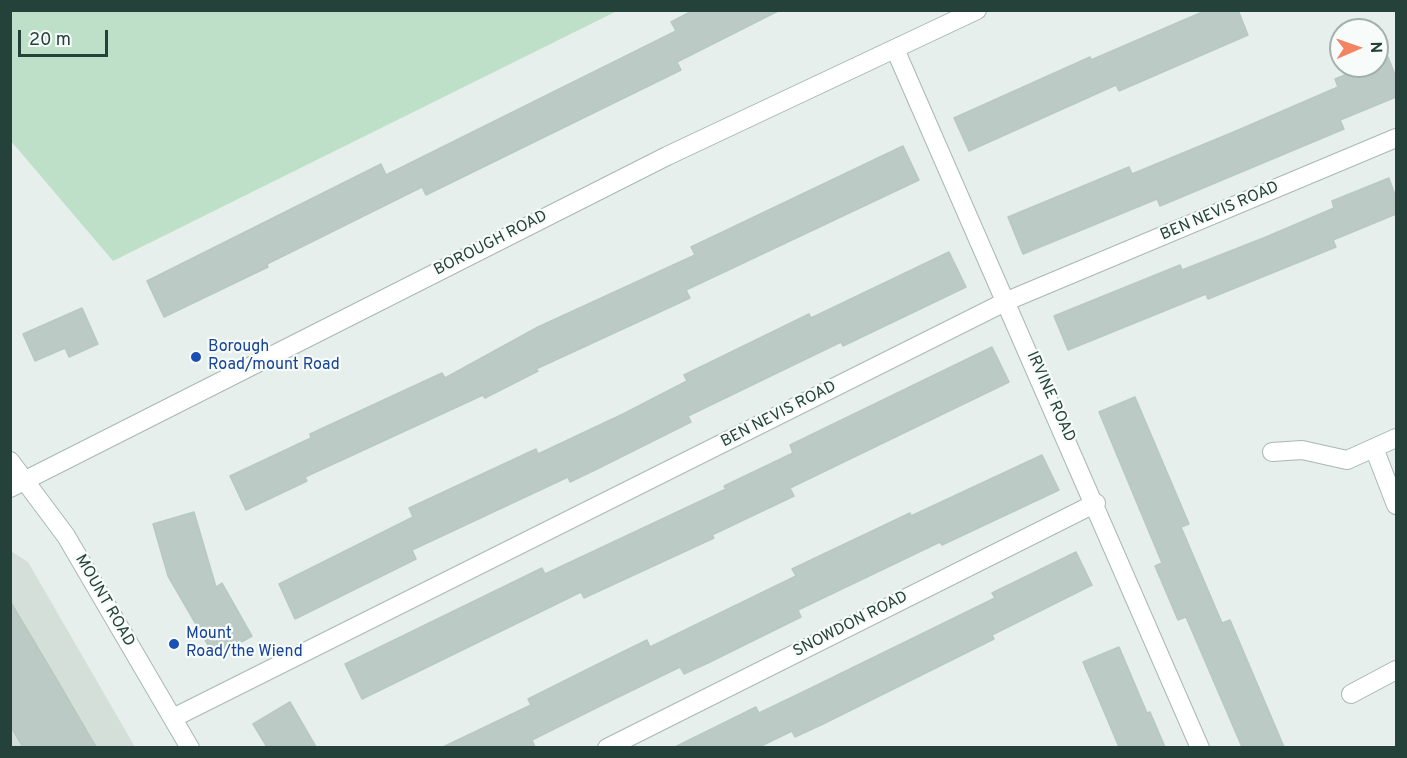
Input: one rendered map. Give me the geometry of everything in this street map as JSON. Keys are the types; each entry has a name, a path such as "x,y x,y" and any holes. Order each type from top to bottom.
{"street":[{"name":"BOROUGH ROAD","path":"18,484 646,167 976,10"},
{"name":"IRVINE ROAD","path":"896,49 1096,503 1200,747"},
{"name":"BEN NEVIS ROAD","path":"172,718 1007,301 1396,138"},
{"path":"1272,452 1302,450 1347,460 1396,438"},
{"path":"1374,448 1396,505"},
{"name":"MOUNT ROAD","path":"10,460 18,484 66,536 190,747"},
{"name":"SNOWDON ROAD","path":"607,747 1096,503"},
{"path":"1351,694 1396,670"}],"shaded area":[{"path":"11,551 28,562 135,747 11,748"}],"green space":[{"path":"10,11 617,11 113,261 11,141"}],"building":[{"path":"694,10 780,10 677,62 681,70 426,195 422,187 267,264 268,267 164,317 147,281 381,164 386,175 676,31 671,22"},
{"path":"1207,10 1238,10 1248,35 1119,91 1116,85 969,151 954,118 1090,57 1091,60"},
{"path":"1389,60 1396,77 1396,97 1340,120 1344,129 1160,206 1157,199 1023,254 1008,217 1129,167 1132,174 1236,131 1338,87 1335,79 1389,78"},
{"path":"903,146 919,180 686,290 690,298 536,369 538,371 485,398 483,395 305,477 307,481 246,510 230,476 311,438 310,434 442,373 445,378 538,327 695,255 691,247"},
{"path":"1389,178 1396,198 1396,214 1333,240 1336,247 1208,299 1206,294 1068,350 1054,316 1180,265 1182,270 1266,237 1334,208 1332,201"},
{"path":"949,252 966,287 843,346 841,342 688,416 691,422 570,482 568,477 412,550 416,559 295,619 279,584 413,517 409,508 536,449 538,454 623,414 687,381 684,375 809,314 811,318"},
{"path":"82,308 98,344 69,357 65,348 35,361 23,334"},
{"path":"992,347 1009,382 790,488 794,496 712,535 714,538 584,598 581,592 362,699 345,664 542,568 545,574 726,489 724,486 793,453 790,445"},
{"path":"1135,397 1189,524 1181,527 1222,623 1230,620 1284,747 1242,747 1186,617 1178,620 1155,566 1162,563 1099,412"},
{"path":"1042,455 1059,490 942,545 940,542 798,610 801,617 710,662 684,674 680,667 532,740 535,747 443,747 531,705 528,699 647,640 650,647 796,576 792,569 910,513 911,516"},
{"path":"194,512 216,587 222,583 252,636 215,657 168,576 153,524"},
{"path":"1076,552 1092,585 992,635 994,639 823,724 795,737 792,731 759,747 675,747 756,707 759,713 807,690 995,598 992,593"},
{"path":"10,601 96,747 23,747 10,725"},
{"path":"1119,647 1147,713 1150,712 1165,747 1119,747 1083,662"},
{"path":"290,702 316,747 267,747 253,724"}],"place":[{"name":"Borough Road/mount Road","path":"196,357"},
{"name":"Mount Road/the Wiend","path":"174,644"}]}
